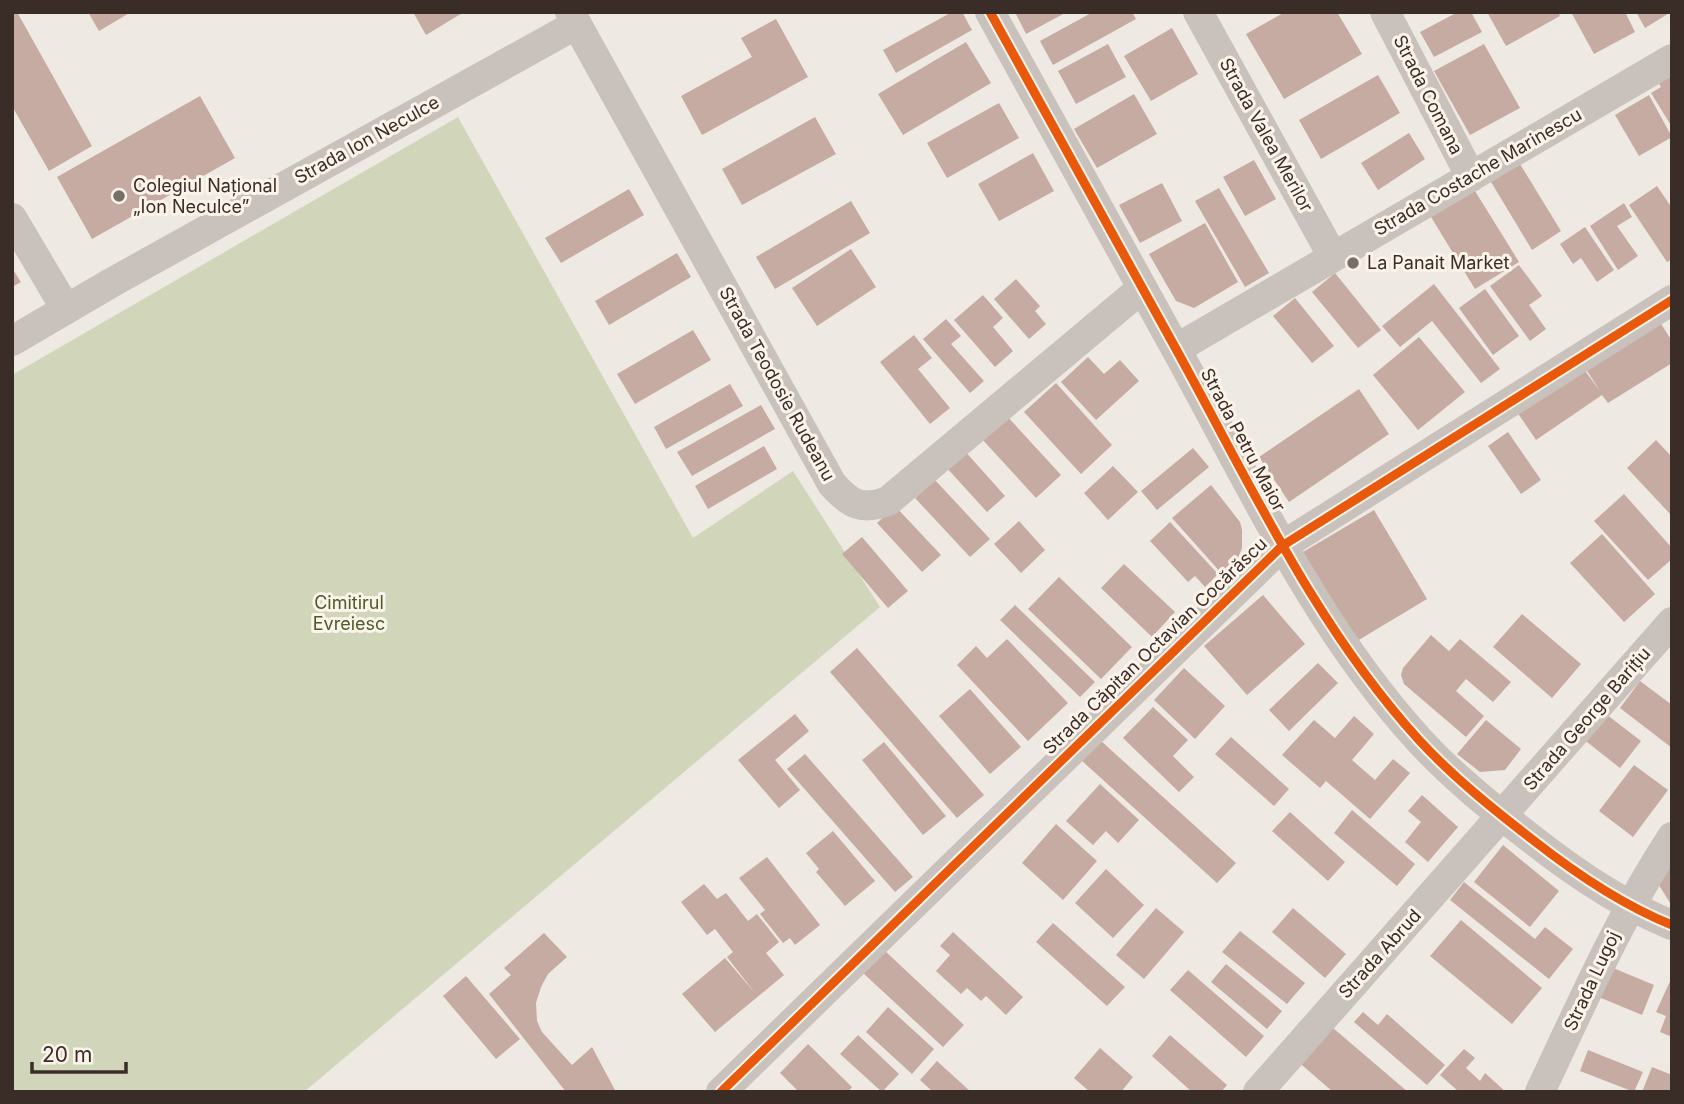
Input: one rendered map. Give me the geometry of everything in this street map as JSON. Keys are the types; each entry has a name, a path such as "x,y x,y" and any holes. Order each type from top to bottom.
{"street":[{"name":"Strada Petru Maior","path":"990,12 1282,546 1346,646 1411,730 1464,784 1502,817 1569,867 1630,905 1672,925"},
{"name":"Strada Valea Merilor","path":"1198,12 1333,257"},
{"name":"Strada Comana","path":"1385,12 1471,177"},
{"name":"Strada Teodosie Rudeanu","path":"574,18 832,484 846,500 861,506 874,507 888,501 1141,289"},
{"name":"Strada Ion Neculce","path":"12,341 574,18"},
{"name":"Strada Costache Marinescu","path":"1176,349 1672,59"},
{"path":"12,218 66,309"},
{"name":"Strada Căpitan Octavian Cocărăscu","path":"721,1092 1282,546 1672,300"},
{"name":"Strada George Barițiu","path":"1502,817 1672,622"},
{"name":"Strada Abrud","path":"1258,1092 1502,817"},
{"name":"Strada Lugoj","path":"1540,1092 1615,932 1672,837"}],"green space":[{"name":"Cimitirul Evreiesc","path":"458,117 693,538 793,471 880,607 304,1092 12,1092 12,375"}],"building":[{"path":"12,12 17,12 92,146 49,171 12,106"},
{"path":"88,12 131,12 99,31"},
{"path":"413,12 464,12 426,35"},
{"path":"952,12 962,12 972,30 896,73 883,50"},
{"path":"1015,12 1067,12 1026,34"},
{"path":"1093,12 1132,12 1136,19 1053,65 1040,41"},
{"path":"1285,12 1337,12 1362,54 1284,99 1246,34"},
{"path":"1458,12 1471,12 1482,32 1434,57 1420,32"},
{"path":"1487,12 1558,12 1560,16 1506,46"},
{"path":"1571,12 1625,12 1635,32 1594,54"},
{"path":"1636,12 1671,12 1645,28"},
{"path":"776,19 808,77 702,135 681,96 752,57 741,38"},
{"path":"1172,28 1198,74 1151,101 1124,56"},
{"path":"966,42 991,83 903,135 878,94"},
{"path":"1108,44 1126,77 1076,104 1058,71"},
{"path":"1484,44 1520,108 1470,135 1434,71"},
{"path":"1672,74 1672,127 1651,93 1661,87 1658,82"},
{"path":"1378,75 1400,113 1321,159 1299,120"},
{"path":"1134,94 1157,134 1097,168 1074,129"},
{"path":"1649,95 1672,137 1639,156 1615,115"},
{"path":"200,96 235,158 92,239 57,177"},
{"path":"999,103 1019,138 947,178 927,143"},
{"path":"815,117 836,154 742,205 722,169"},
{"path":"1409,133 1425,159 1378,190 1361,163"},
{"path":"1033,153 1054,191 999,221 978,184"},
{"path":"1254,160 1276,199 1245,216 1223,177"},
{"path":"1520,164 1561,231 1532,250 1491,182"},
{"path":"1162,183 1182,221 1140,243 1119,205"},
{"path":"1657,186 1672,208 1672,259 1667,262 1629,205"},
{"path":"1219,188 1269,273 1245,287 1195,201"},
{"path":"629,189 644,215 561,263 545,238"},
{"path":"1475,191 1519,262 1475,289 1431,217"},
{"path":"851,201 870,233 775,289 756,257"},
{"path":"1624,203 1632,217 1617,226 1638,256 1618,270 1590,226"},
{"path":"1205,223 1238,282 1194,308 1176,301 1149,254"},
{"path":"1585,227 1614,270 1597,282 1581,258 1573,264 1560,244"},
{"path":"851,249 876,287 817,326 792,288"},
{"path":"677,253 691,277 609,325 595,301"},
{"path":"1519,265 1542,296 1529,305 1546,329 1530,341 1490,286"},
{"path":"12,268 21,282 12,287"},
{"path":"1335,273 1381,330 1358,348 1312,292"},
{"path":"1016,279 1040,306 1035,311 1046,324 1029,339 994,299"},
{"path":"1434,284 1500,369 1481,383 1432,321 1400,347 1382,326"},
{"path":"1485,289 1519,336 1493,355 1459,308"},
{"path":"983,295 1003,318 993,327 1013,351 995,367 954,320"},
{"path":"1295,298 1334,346 1312,363 1273,316"},
{"path":"946,319 961,336 951,344 984,381 970,393 923,339"},
{"path":"1658,319 1672,341 1672,363 1608,403 1602,395 1536,440 1517,412 1583,368 1600,391 1584,366"},
{"path":"693,330 711,360 635,404 617,374"},
{"path":"914,335 932,358 918,369 950,408 930,424 880,362"},
{"path":"1419,337 1465,392 1418,430 1373,375"},
{"path":"1088,357 1104,374 1120,360 1139,381 1096,420 1061,382"},
{"path":"1056,383 1112,445 1081,474 1024,412"},
{"path":"730,384 743,406 666,449 654,427"},
{"path":"1359,389 1389,434 1289,502 1259,457"},
{"path":"761,405 775,429 692,476 677,452"},
{"path":"1006,415 1061,475 1036,498 981,438"},
{"path":"1508,432 1541,480 1521,494 1488,446"},
{"path":"1656,440 1672,457 1672,516 1627,468"},
{"path":"764,446 777,469 708,509 695,486"},
{"path":"1193,448 1209,467 1157,510 1141,491"},
{"path":"963,449 1005,496 987,512 945,466"},
{"path":"1113,466 1138,492 1108,520 1084,493"},
{"path":"935,480 990,539 970,557 915,498"},
{"path":"1211,485 1240,522 1242,530 1242,548 1238,558 1222,574 1172,518"},
{"path":"1624,494 1672,548 1672,559 1648,580 1594,521"},
{"path":"895,506 941,555 922,572 877,523"},
{"path":"1374,510 1427,599 1357,641 1303,552"},
{"path":"1019,521 1045,550 1021,573 994,544"},
{"path":"1170,522 1218,574 1205,587 1195,576 1188,582 1150,541"},
{"path":"1602,534 1655,594 1624,622 1570,563"},
{"path":"862,537 908,591 888,608 842,554"},
{"path":"1124,564 1175,612 1152,637 1101,588"},
{"path":"1059,577 1132,647 1101,679 1028,609"},
{"path":"1263,595 1305,644 1247,695 1204,646"},
{"path":"1015,605 1095,682 1080,697 1000,620"},
{"path":"1522,614 1581,664 1552,698 1493,647"},
{"path":"1431,635 1449,651 1460,639 1511,682 1493,702 1466,679 1456,691 1484,716 1466,737 1404,684 1401,675 1403,668"},
{"path":"1007,639 1068,703 1028,741 957,665 976,646 987,658"},
{"path":"857,648 984,795 957,818 830,672"},
{"path":"1318,663 1338,683 1289,731 1269,710"},
{"path":"1184,668 1225,706 1195,739 1154,700"},
{"path":"1640,681 1672,705 1672,748 1620,708"},
{"path":"970,689 1021,747 990,774 939,716"},
{"path":"1153,707 1188,740 1173,756 1194,777 1179,792 1123,738"},
{"path":"1602,711 1641,741 1620,768 1582,738"},
{"path":"795,714 809,731 775,760 800,790 779,808 738,760"},
{"path":"1354,716 1374,734 1352,760 1375,780 1393,759 1410,773 1370,819 1326,781 1320,788 1282,755 1314,720 1335,738"},
{"path":"1486,720 1521,749 1505,770 1480,772 1457,754"},
{"path":"1231,737 1289,789 1274,806 1215,754"},
{"path":"1100,740 1236,863 1217,883 1081,760"},
{"path":"884,742 946,816 923,835 862,760"},
{"path":"805,754 913,877 895,892 787,769"},
{"path":"1634,765 1668,790 1633,837 1599,811"},
{"path":"1100,784 1139,820 1118,843 1106,831 1093,845 1066,821"},
{"path":"1422,795 1458,827 1428,862 1405,842 1421,822 1408,811"},
{"path":"1352,810 1415,864 1397,886 1334,833"},
{"path":"1290,812 1345,862 1328,881 1272,831"},
{"path":"1056,824 1097,861 1063,900 1022,863"},
{"path":"833,831 875,881 845,906 816,872 819,869 806,853"},
{"path":"1503,845 1559,891 1530,927 1474,882"},
{"path":"767,857 820,925 795,945 790,938 783,943 760,914 765,910 739,878"},
{"path":"1672,861 1672,906 1657,882"},
{"path":"1106,869 1144,905 1113,938 1075,903"},
{"path":"1464,882 1535,939 1545,927 1573,949 1549,979 1450,900"},
{"path":"704,884 717,899 726,893 748,921 757,914 779,942 766,953 784,975 715,1032 682,994 725,958 755,993 727,957 733,952 715,929 707,935 681,902"},
{"path":"1156,908 1184,932 1144,979 1116,955"},
{"path":"1293,908 1346,954 1325,978 1272,932"},
{"path":"1461,920 1542,988 1512,1024 1430,956"},
{"path":"1053,923 1125,987 1107,1006 1036,942"},
{"path":"1240,931 1305,983 1287,1004 1222,952"},
{"path":"953,932 1023,997 1006,1015 986,996 981,1001 967,988 961,994 936,971 950,955 940,946"},
{"path":"544,933 567,957 548,974 541,987 536,1003 537,1021 542,1032 572,1065 592,1047 616,1092 566,1092 489,994 511,975 504,968"},
{"path":"884,950 964,1025 943,1047 863,973"},
{"path":"1226,964 1282,1011 1267,1029 1211,982"},
{"path":"1606,965 1654,985 1642,1015 1594,995"},
{"path":"1188,970 1264,1036 1246,1057 1170,990"},
{"path":"466,976 520,1039 496,1059 443,996"},
{"path":"1672,977 1672,1037 1660,1032 1666,1016 1656,1012"},
{"path":"888,1007 934,1049 912,1074 866,1032"},
{"path":"1363,1012 1378,1025 1387,1014 1445,1065 1427,1085 1354,1022"},
{"path":"1326,1022 1408,1092 1333,1092 1295,1059"},
{"path":"858,1035 899,1074 882,1092 840,1054"},
{"path":"1170,1035 1227,1085 1221,1092 1192,1092 1152,1056"},
{"path":"808,1044 852,1087 848,1092 799,1092 780,1073"},
{"path":"1100,1048 1133,1077 1121,1092 1090,1092 1074,1078"},
{"path":"1464,1049 1475,1058 1466,1068 1480,1081 1485,1073 1506,1092 1459,1092 1440,1075"},
{"path":"1588,1050 1643,1072 1634,1092 1580,1071"},
{"path":"937,1061 971,1092 933,1092 920,1080"},
{"path":"1652,1067 1672,1075 1672,1092 1642,1092"}],"cycle path":[{"path":"990,12 1286,552 1316,602 1382,696 1446,767 1518,828 1600,887 1635,908 1672,925"},
{"path":"721,1092 1282,546 1672,300"}],"place":[{"name":"Colegiul Național „Ion Neculce”","path":"119,196"},
{"name":"La Panait Market","path":"1353,263"}]}
